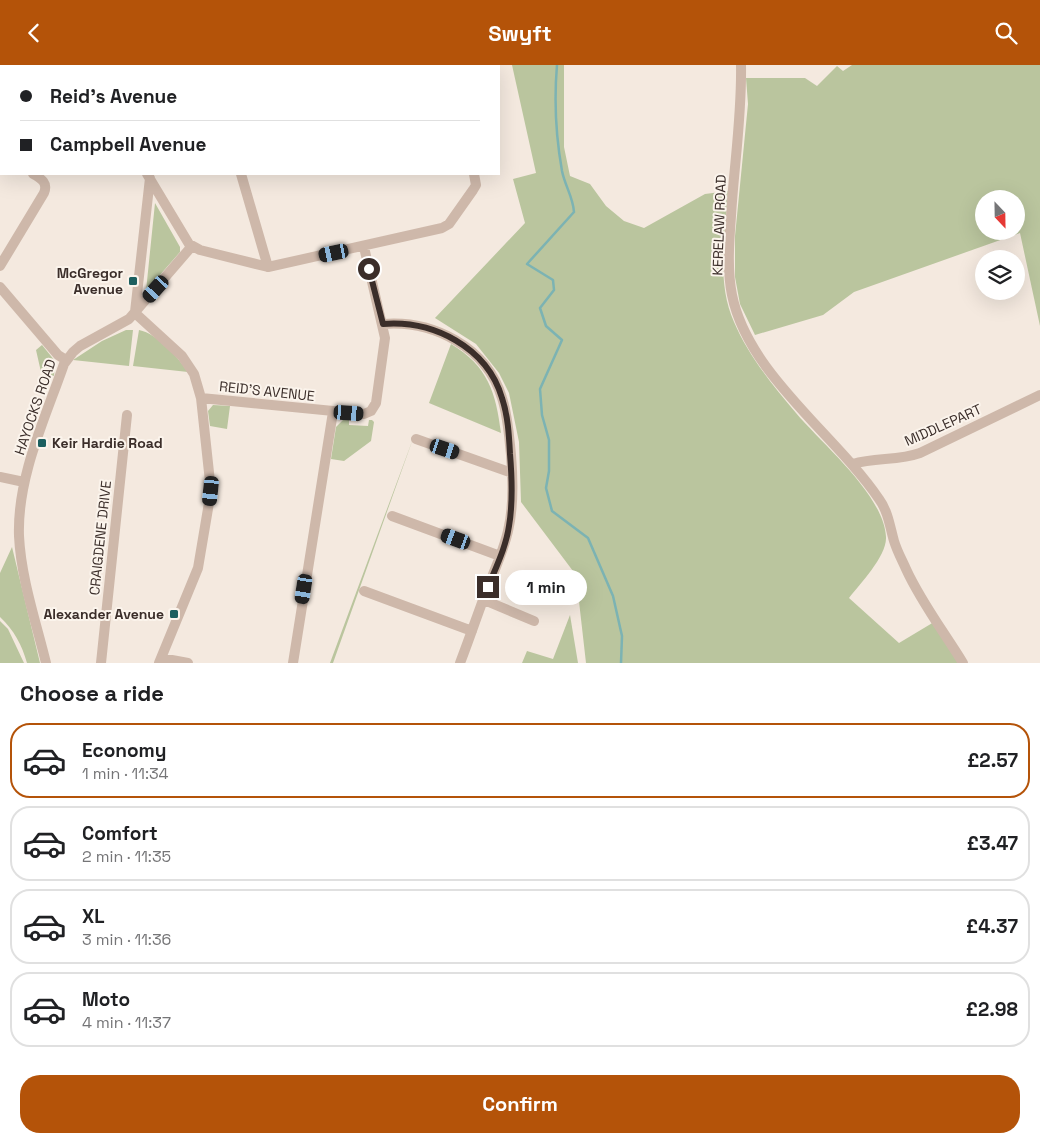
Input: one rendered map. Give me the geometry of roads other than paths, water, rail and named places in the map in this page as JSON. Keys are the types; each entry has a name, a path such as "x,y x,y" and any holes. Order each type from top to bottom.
{"street":[{"name":"KERELAW ROAD","path":"741,65 741,111 730,234 732,295 745,334 757,354 790,396 853,464 880,500 885,509 895,544 908,572 963,663"},
{"path":"0,266 44,193 46,187 43,180 35,175"},
{"path":"241,175 268,267"},
{"path":"149,176 186,241 192,246 268,267 364,247 446,226 476,185 474,175"},
{"path":"149,176 134,313 189,364 199,386 211,491 198,568 160,661 188,663"},
{"name":"HAYOCKS ROAD","path":"46,663 20,539 24,481 66,360 80,346 127,321 192,246"},
{"name":"REID'S AVENUE","path":"201,398 364,414 375,406 384,338 383,324 364,247"},
{"path":"0,287 58,355 66,360"},
{"path":"383,324 401,322 443,333 478,357 493,376 502,397 512,473 510,524 460,663"},
{"name":"MIDDLEPART","path":"853,464 870,459 906,458 920,453 1040,395"},
{"path":"293,663 333,411"},
{"name":"CRAIGDENE DRIVE","path":"101,663 127,415"},
{"path":"416,439 512,473"},
{"path":"0,477 24,481"},
{"path":"392,516 500,556"},
{"path":"364,591 472,631"},
{"path":"484,600 534,621"}],"waterway":[{"path":"557,65 556,118 558,145 562,171 574,212 527,264 553,280 554,290 540,308 546,326 562,340 540,389 542,415 549,440 549,471 546,488 552,511 588,538 613,596 622,636 621,663"}],"place":[{"name":"McGregor Avenue","path":"133,281"},
{"name":"Keir Hardie Road","path":"42,443"},
{"name":"Alexander Avenue","path":"174,614"}]}
